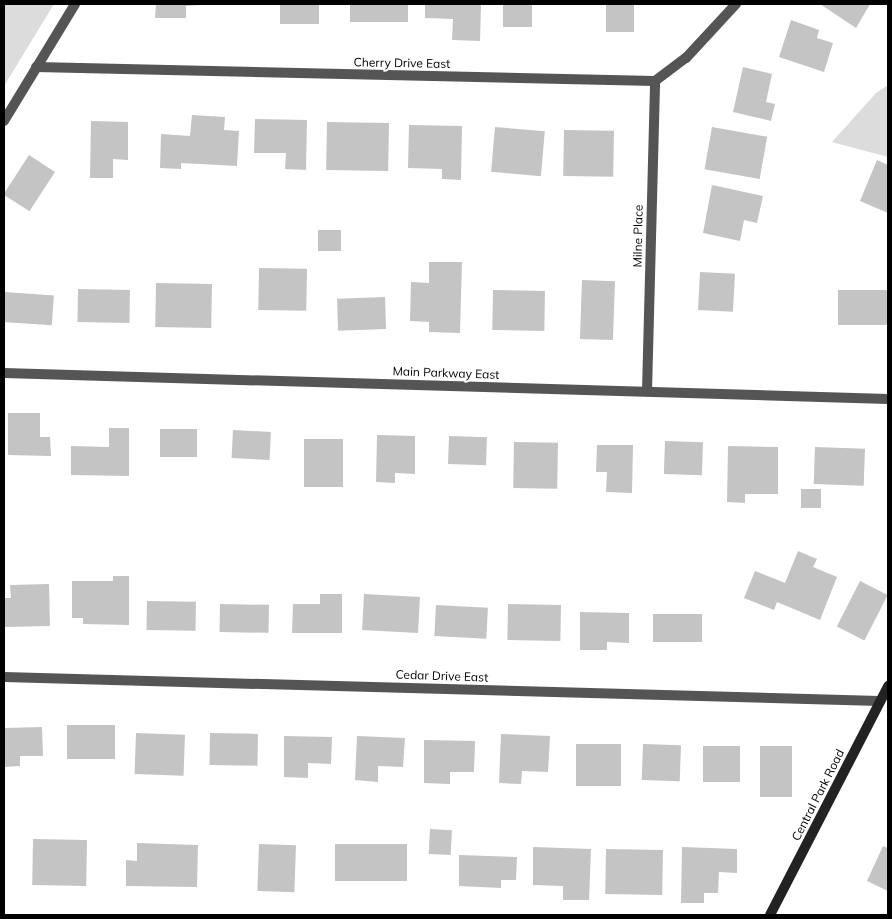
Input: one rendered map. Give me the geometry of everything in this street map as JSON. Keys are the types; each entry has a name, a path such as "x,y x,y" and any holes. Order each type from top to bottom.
{"street":[{"path":"4,121 75,4"},
{"path":"655,81 686,58 736,4"},
{"name":"Cherry Drive East","path":"36,67 655,81"},
{"name":"Milne Place","path":"647,391 655,81"},
{"name":"Main Parkway East","path":"4,373 888,399"},
{"name":"Cedar Drive East","path":"4,677 880,701"},
{"name":"Central Park Road","path":"770,915 888,686"}],"shaded area":[{"path":"4,4 54,4 4,86"},
{"path":"888,85 888,157 832,142 876,93"}],"building":[{"path":"156,4 212,4 186,6 186,18 155,18"},
{"path":"280,4 319,4 319,24 280,24"},
{"path":"350,4 408,4 408,22 350,22"},
{"path":"425,4 481,4 480,41 452,40 453,19 425,18"},
{"path":"503,4 532,4 532,27 503,27"},
{"path":"606,4 634,4 634,32 606,32"},
{"path":"820,4 870,4 856,28"},
{"path":"791,20 819,30 817,38 833,43 824,72 779,57"},
{"path":"743,67 772,74 766,102 775,104 771,121 733,112"},
{"path":"192,115 225,117 224,130 239,131 237,166 181,163 181,169 160,168 161,134 190,136"},
{"path":"255,119 307,120 306,170 285,169 286,153 254,153"},
{"path":"91,121 128,122 128,160 113,159 113,178 90,178"},
{"path":"327,122 389,123 388,171 326,170"},
{"path":"409,125 462,126 461,180 442,179 442,169 408,168"},
{"path":"495,127 545,131 541,176 491,172"},
{"path":"712,127 767,137 760,179 705,169"},
{"path":"564,130 614,131 613,177 563,176"},
{"path":"29,155 55,172 29,211 4,195"},
{"path":"877,160 888,165 888,213 860,201"},
{"path":"712,185 763,196 757,223 744,220 740,241 703,233"},
{"path":"318,230 341,230 341,251 318,251"},
{"path":"429,262 462,262 460,333 429,332 429,322 410,321 411,282 429,283"},
{"path":"259,268 307,269 306,311 258,310"},
{"path":"700,272 735,274 733,312 698,310"},
{"path":"582,280 615,281 613,340 580,339"},
{"path":"156,283 212,284 211,328 155,327"},
{"path":"78,289 130,290 129,323 77,322"},
{"path":"493,290 545,291 544,331 492,330"},
{"path":"838,290 888,290 888,325 838,325"},
{"path":"5,292 54,295 52,325 4,322"},
{"path":"385,297 386,329 338,331 337,299"},
{"path":"8,413 40,413 40,437 50,437 51,456 8,455"},
{"path":"109,428 129,428 129,476 71,475 71,446 109,447"},
{"path":"160,429 197,429 197,457 160,457"},
{"path":"233,430 271,432 269,460 232,458"},
{"path":"377,435 415,436 415,474 395,473 395,483 376,482"},
{"path":"449,436 487,437 486,465 448,464"},
{"path":"304,439 343,439 343,487 304,487"},
{"path":"665,441 703,442 702,475 664,474"},
{"path":"514,442 558,443 557,489 513,488"},
{"path":"597,445 633,445 632,493 606,492 607,472 596,472"},
{"path":"728,446 778,447 778,494 745,494 745,503 727,502"},
{"path":"815,447 865,449 864,486 814,484"},
{"path":"801,489 821,489 821,508 801,508"},
{"path":"798,551 817,559 813,567 837,577 820,620 777,602 774,610 744,598 755,571 785,583"},
{"path":"113,576 129,576 129,625 83,624 83,618 72,618 72,581 113,581"},
{"path":"860,581 888,595 864,641 837,626"},
{"path":"49,584 50,626 4,627 4,598 11,598 10,585"},
{"path":"320,594 342,594 342,633 292,633 293,604 320,604"},
{"path":"364,594 420,597 418,633 362,630"},
{"path":"147,601 196,602 195,631 146,630"},
{"path":"220,604 269,605 269,633 220,632"},
{"path":"508,604 561,605 560,641 507,640"},
{"path":"436,605 488,608 486,639 434,636"},
{"path":"580,612 629,613 629,643 607,642 607,650 580,650"},
{"path":"653,614 702,614 702,642 653,642"},
{"path":"67,725 115,725 115,759 67,759"},
{"path":"42,727 43,756 20,756 20,766 4,767 4,728"},
{"path":"136,733 185,735 184,776 135,774"},
{"path":"210,733 258,734 257,766 209,765"},
{"path":"501,734 550,736 548,772 522,771 521,784 499,783"},
{"path":"284,736 332,737 331,764 308,763 308,778 284,777"},
{"path":"357,736 405,738 403,767 378,766 378,782 355,780"},
{"path":"424,740 475,741 474,772 450,772 450,784 424,783"},
{"path":"576,744 621,744 621,786 576,786"},
{"path":"643,744 681,745 680,781 642,780"},
{"path":"703,746 740,746 740,782 703,782"},
{"path":"760,746 792,746 792,797 760,797"},
{"path":"430,829 452,830 451,855 429,854"},
{"path":"33,839 87,840 86,886 32,885"},
{"path":"137,843 198,845 197,887 126,886 126,860 137,861"},
{"path":"259,844 296,845 294,892 257,891"},
{"path":"335,844 407,844 407,881 335,881"},
{"path":"883,846 888,848 888,891 867,881"},
{"path":"533,847 591,849 589,900 563,900 563,886 533,885"},
{"path":"682,847 737,849 737,873 719,872 718,893 704,893 704,903 681,903"},
{"path":"606,849 663,850 662,895 605,894"},
{"path":"459,855 517,857 516,880 501,880 501,888 459,886"}]}
